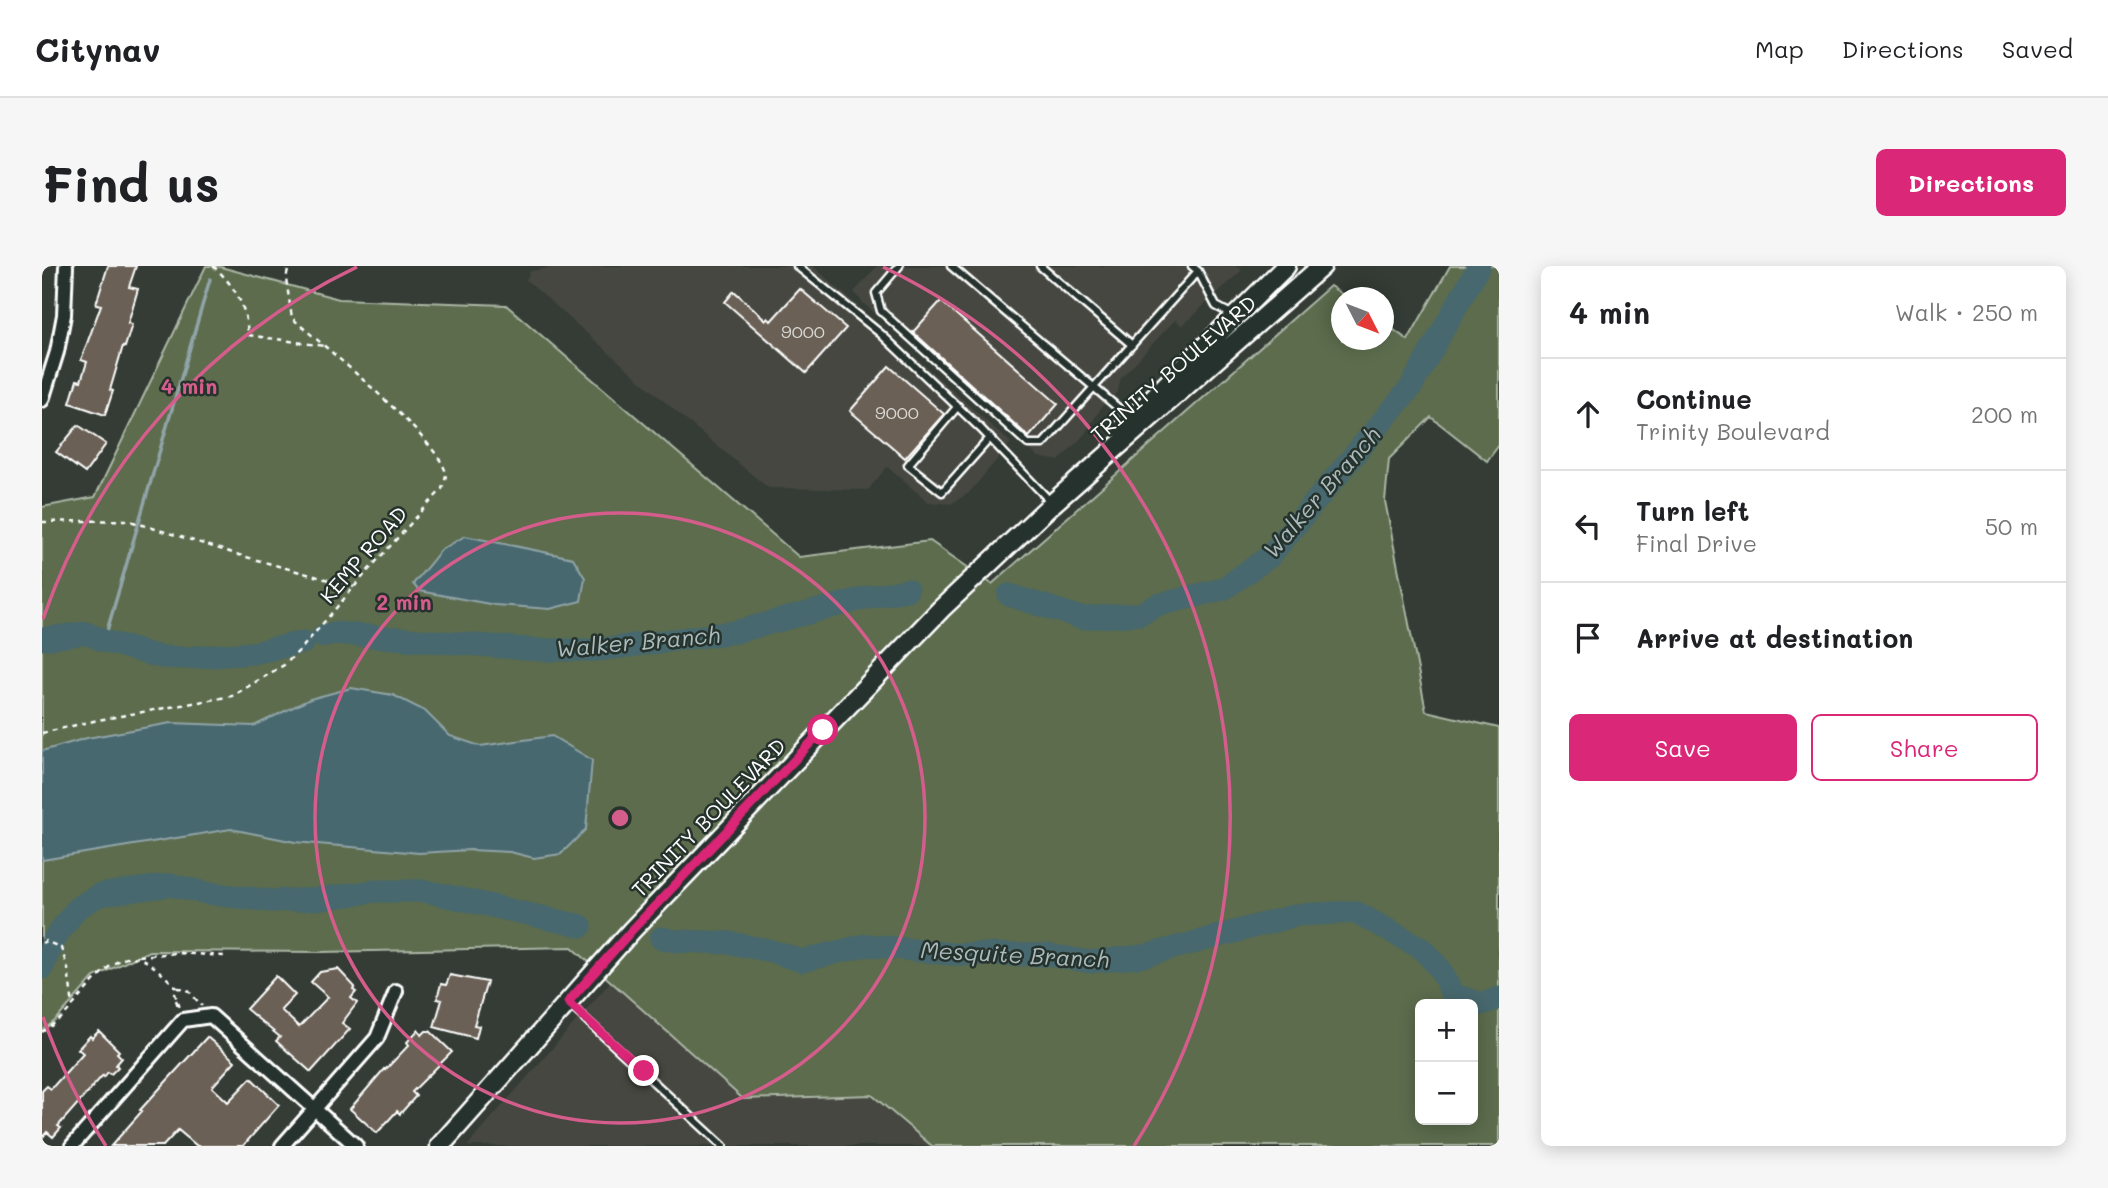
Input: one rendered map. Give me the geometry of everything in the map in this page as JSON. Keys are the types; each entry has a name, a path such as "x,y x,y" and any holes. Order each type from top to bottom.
{"main road":[{"name":"TRINITY BOULEVARD","path":"1052,504 1132,419 1286,266"},
{"name":"TRINITY BOULEVARD","path":"440,1146 670,890 911,639 1052,504 1322,266"}],"street":[{"path":"42,400 57,352 64,315 66,266"},
{"path":"282,1146 377,1038 396,991"},
{"path":"72,1146 183,1020 211,1016 356,1146"}],"lane":[{"path":"797,266 881,334 958,406 1052,504"},
{"path":"899,266 876,293 881,311 1028,444 1043,444 1132,345 1195,269 1216,306 1234,316"},
{"path":"951,266 1132,419"},
{"path":"1040,266 1132,345"},
{"path":"958,406 908,465 942,492 990,438"},
{"path":"568,1002 723,1146"}],"path":[{"path":"213,266 240,297 247,316 248,335 325,347"},
{"name":"KEMP ROAD","path":"42,733 232,696 284,665 302,649 442,489 446,475 442,462 431,446 374,390 292,318 286,279 289,266"},
{"path":"44,522 127,520 354,587"},
{"path":"44,942 57,944 65,958 73,1006"},
{"path":"42,1032 61,1019 99,975 111,966 144,954 224,956"},
{"path":"136,957 142,958 177,988 187,989 211,1016"},
{"path":"177,988 175,994 183,1020"},
{"path":"176,1000 183,1020"}],"shaded area":[{"path":"560,266 813,266 1011,443 969,493 951,504 928,502 887,467 868,490 768,488 682,417 526,280 530,271"},
{"path":"877,266 1238,266 1242,270 1182,326 1175,320 1121,378 1118,392 1103,405 1085,434 1059,461 1038,457 862,302 854,292"},
{"path":"611,981 743,1099 872,1095 932,1146 467,1146"}],"green space":[{"path":"206,266 217,266 339,299 506,305 799,557 930,541 992,584 1330,286 1331,350 1394,350 1394,330 1408,340 1450,266 1499,266 1499,445 1487,461 1431,417 1389,459 1385,501 1426,711 1499,728 1499,1146 932,1146 872,1095 743,1099 572,947 322,952 149,951 94,977 56,1020 42,1031 42,507 95,497"}],"water":[{"path":"465,536 573,558 585,578 581,601 550,609 495,605 419,591 413,584 441,550"},
{"path":"351,688 393,695 425,711 450,736 480,746 552,736 592,760 586,829 561,854 534,858 510,852 470,850 419,853 295,842 231,829 42,860 42,751 87,738 171,723 254,726 310,699"}],"building":[{"path":"108,266 136,266 129,287 138,289 128,323 132,324 125,347 123,346 105,415 70,403 77,380 81,381 87,362 81,360 101,305 96,304"},
{"path":"800,289 846,328 806,373 725,302 734,291 766,320 768,318 771,321"},
{"path":"941,301 1058,404 1029,437 913,332"},
{"path":"889,366 944,414 905,458 850,411"},
{"path":"78,425 106,444 85,473 56,452"},
{"path":"338,969 355,987 353,990 356,992 351,998 357,1003 342,1023 350,1029 311,1072 276,1041 280,1037 246,1009 276,976 295,995 281,1010 299,1027 328,997 311,982 320,972"},
{"path":"450,975 487,982 474,1025 479,1026 476,1038 434,1027 442,1000 437,999 441,984 446,985"},
{"path":"418,1030 422,1035 430,1031 452,1052 412,1092 416,1096 400,1114 397,1111 377,1133 350,1109 384,1069 409,1045 407,1042"},
{"path":"99,1031 119,1051 117,1053 122,1058 116,1065 118,1067 111,1074 108,1072 104,1077 103,1075 58,1126 61,1128 53,1137 47,1132 42,1138 42,1091 47,1086 51,1089 83,1053 78,1049"},
{"path":"207,1037 235,1061 212,1087 228,1102 251,1078 279,1105 243,1146 197,1146 178,1130 163,1146 111,1146 142,1111 140,1110"}],"waterway":[{"name":"Walker Branch","path":"1009,595 1082,618 1140,614 1158,605 1223,589 1270,556 1411,387 1479,266"},
{"path":"104,641 210,279"},
{"name":"Walker Branch","path":"323,636 334,633 538,650 597,650 735,632 873,596 907,590"},
{"name":"Walker Branch","path":"42,639 86,633 160,657 185,658 253,653 304,642"},
{"name":"Mesquite Branch","path":"42,968 54,939 77,908 99,895 170,885 207,893 271,901 320,899 375,891 425,891 581,926"},
{"name":"Mesquite Branch","path":"661,938 731,943 802,961 866,945 951,954 1048,955 1091,962 1144,956 1297,915 1355,912 1423,949 1440,969 1453,995 1482,1004 1499,998"}],"route":[{"path":"644,1071 568,1002 632,930 823,730"}]}
